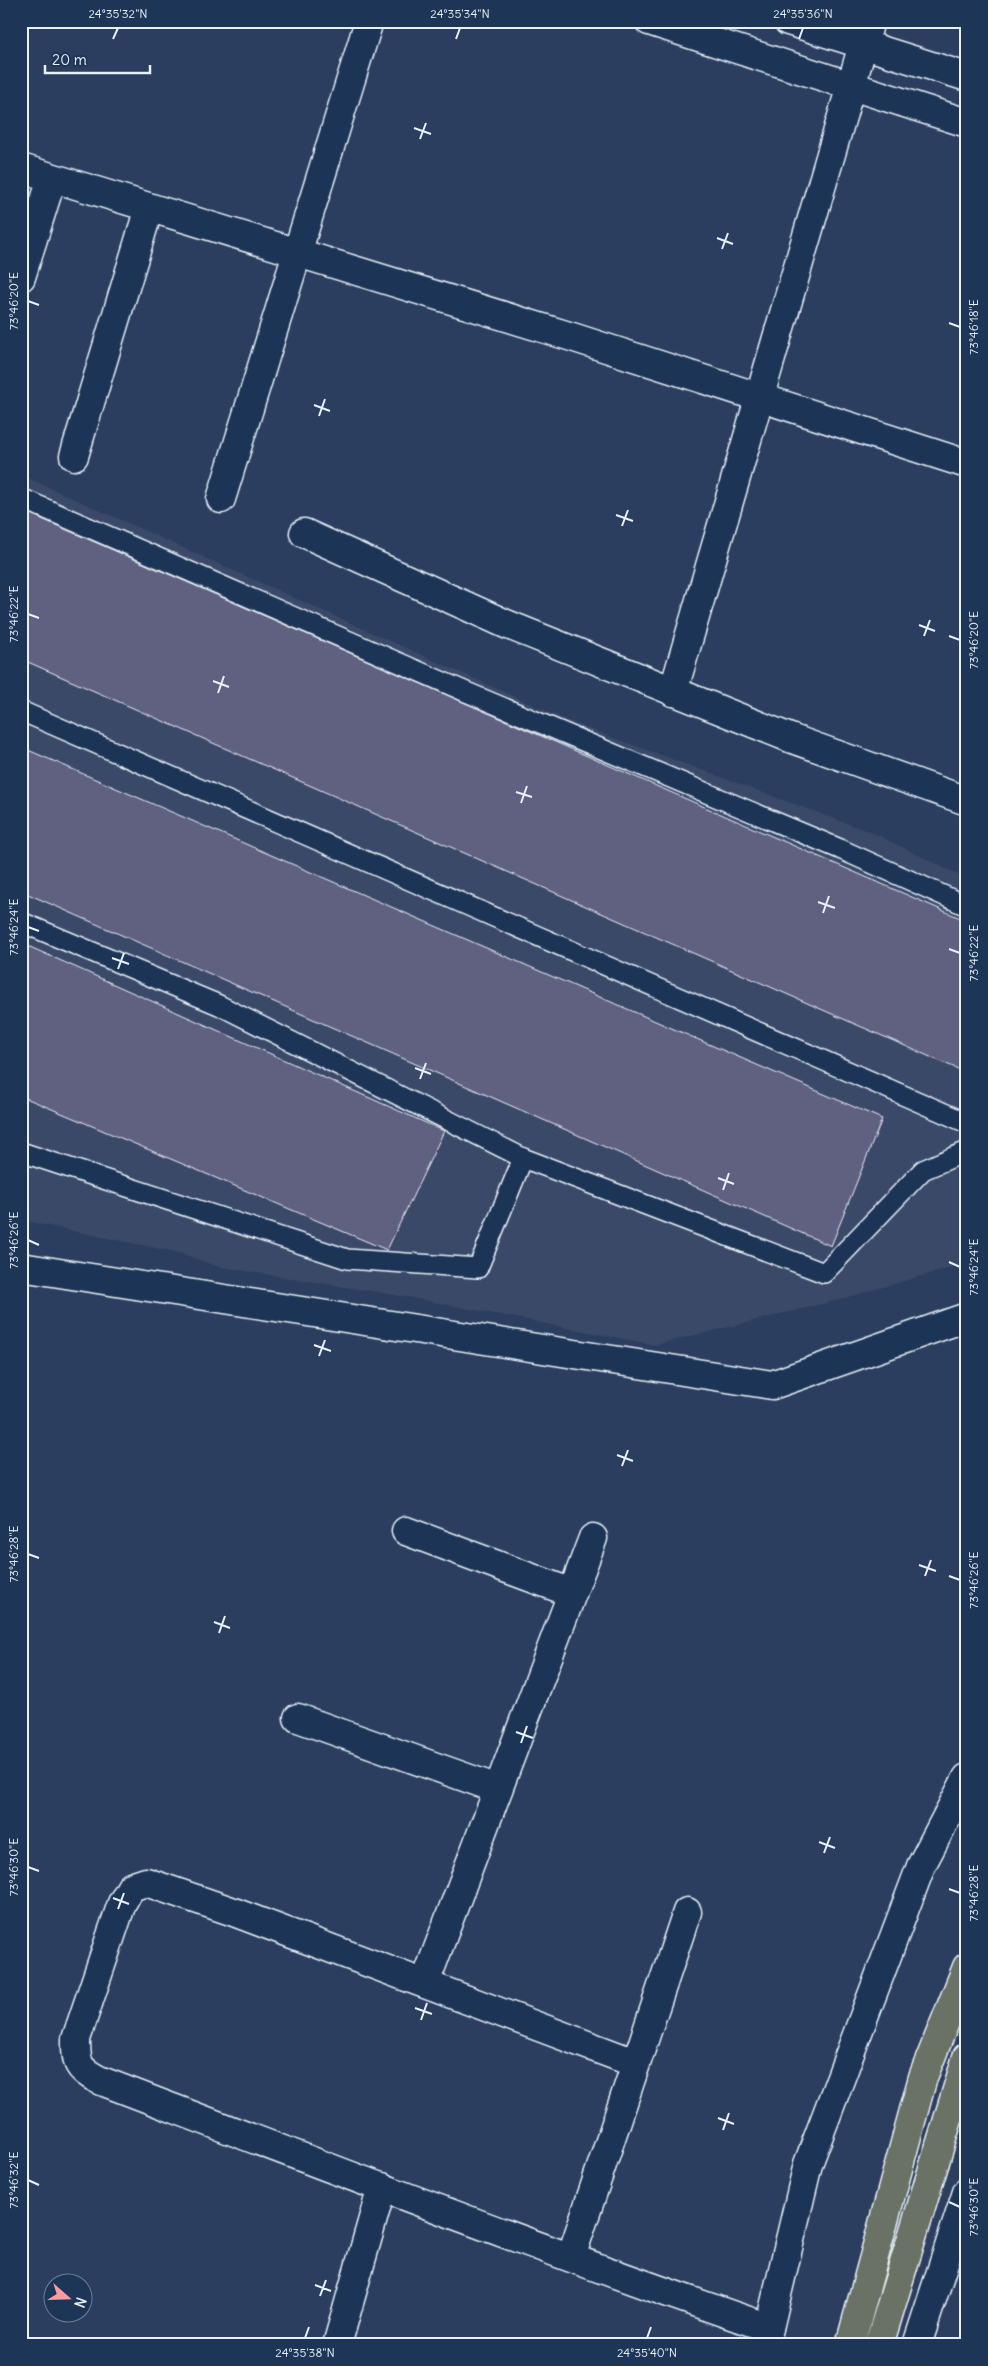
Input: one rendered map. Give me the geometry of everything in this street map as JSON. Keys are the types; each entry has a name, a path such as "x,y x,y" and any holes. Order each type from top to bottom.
{"highway":[{"path":"850,2345 923,2077 967,1967"},
{"path":"879,2345 967,2057"}],"street":[{"path":"220,499 368,21"},
{"path":"648,21 967,122"},
{"path":"788,21 866,33 967,77"},
{"path":"673,692 866,33"},
{"path":"21,168 572,337 967,464"},
{"path":"21,276 52,178"},
{"path":"74,456 149,208"},
{"path":"304,533 506,624 673,692 790,738 967,800"},
{"path":"21,1267 772,1385 967,1317"},
{"path":"406,1531 572,1593"},
{"path":"425,1984 593,1538"},
{"path":"298,1718 498,1789"},
{"path":"635,2063 231,1911 146,1882 131,1887 122,1903 76,2039 76,2059 83,2072 99,2080 571,2257 767,2336 808,2164 921,1866 967,1778"},
{"path":"571,2257 687,1912"},
{"path":"338,2345 382,2187"},
{"path":"916,2345 967,2192"}],"lane":[{"path":"21,498 464,690 840,849 967,906"},
{"path":"21,711 967,1123"},
{"path":"21,922 219,1005 522,1158 824,1273 923,1170 967,1151"},
{"path":"21,1152 346,1259 478,1268 522,1158"}],"shaded area":[{"path":"21,475 568,721 873,833 967,879 967,1263 834,1301 655,1345 408,1297 216,1266 180,1253 21,1220"}],"building":[{"path":"21,510 967,921 967,1073 21,659"},
{"path":"21,747 882,1119 831,1246 21,891"},
{"path":"21,943 444,1131 387,1250 21,1096"}]}
